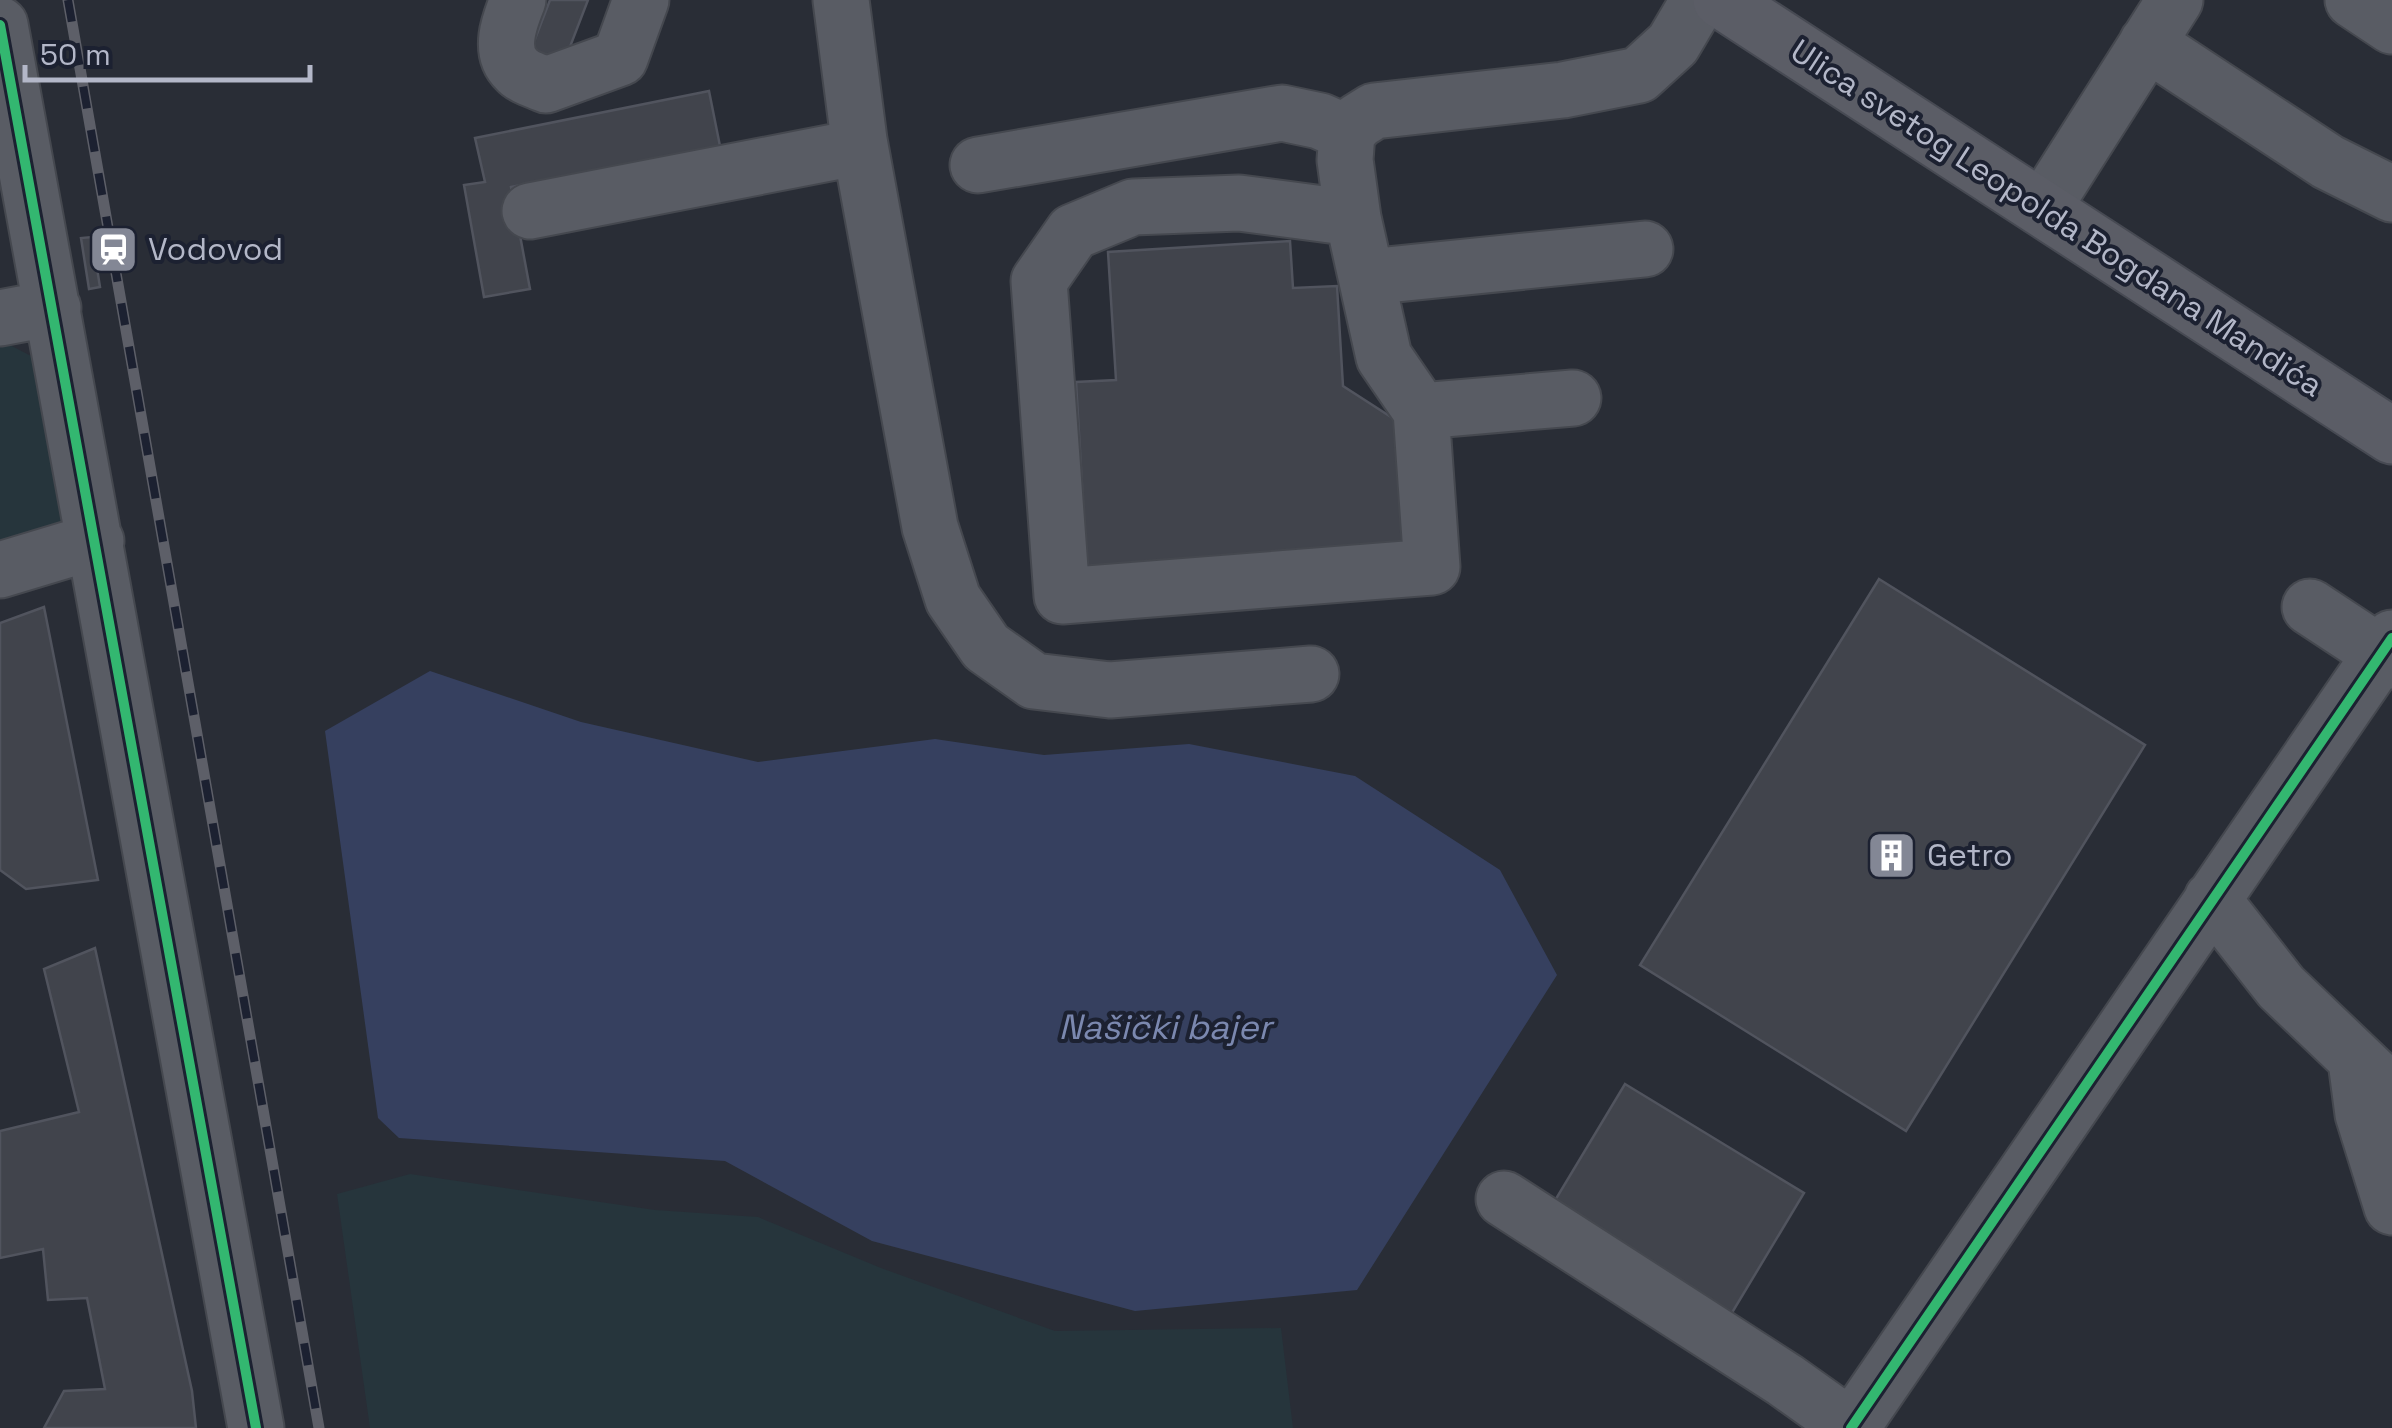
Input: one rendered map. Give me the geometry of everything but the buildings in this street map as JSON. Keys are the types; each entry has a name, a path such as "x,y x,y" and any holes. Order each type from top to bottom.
{"main road":[{"name":"Ulica svetog Leopolda Bogdana Mandića","path":"1721,0 2392,436"}],"street":[{"path":"518,0 508,26 506,48 516,70 546,85 620,58 642,0"},
{"path":"841,0 860,147 930,527 953,600 986,647 1034,681 1110,690 1310,674"},
{"path":"1353,218 1238,203 1133,207 1073,232 1038,281 1062,596 1432,568 1421,411 1384,357 1353,218 1345,160 1347,133 1374,111 1563,90 1638,76 1673,44 1699,0"},
{"path":"2352,0 2392,26"},
{"path":"2043,208 2161,22 2328,162 2392,194"},
{"path":"0,25 256,1428"},
{"path":"978,165 1282,113 1320,121 1347,133"},
{"path":"530,211 860,147"},
{"path":"1367,277 1645,249"},
{"path":"0,318 52,308"},
{"path":"1421,411 1573,398"},
{"path":"0,570 96,541"},
{"path":"1504,1199 1785,1380 1851,1428 2212,899 2388,651 2310,608"},
{"path":"2212,899 2281,987 2374,1077 2363,1114 2392,1206"}],"shaded area":[{"path":"0,340 33,357 72,511 53,534 0,559"},
{"path":"410,1174 655,1210 758,1217 881,1268 1055,1331 1281,1328 1293,1428 370,1428 337,1194"}],"water":[{"name":"Našički bajer","path":"430,671 581,722 758,762 935,739 1044,755 1189,744 1355,776 1500,870 1557,975 1357,1290 1135,1311 872,1241 725,1161 399,1138 378,1118 325,731"}],"railway":[{"path":"68,0 319,1428"}],"cycle path":[{"path":"0,25 256,1428"},
{"path":"1851,1428 2392,638"}],"place":[{"name":"Vodovod","path":"113,249"},
{"name":"Getro","path":"1892,855"}]}
